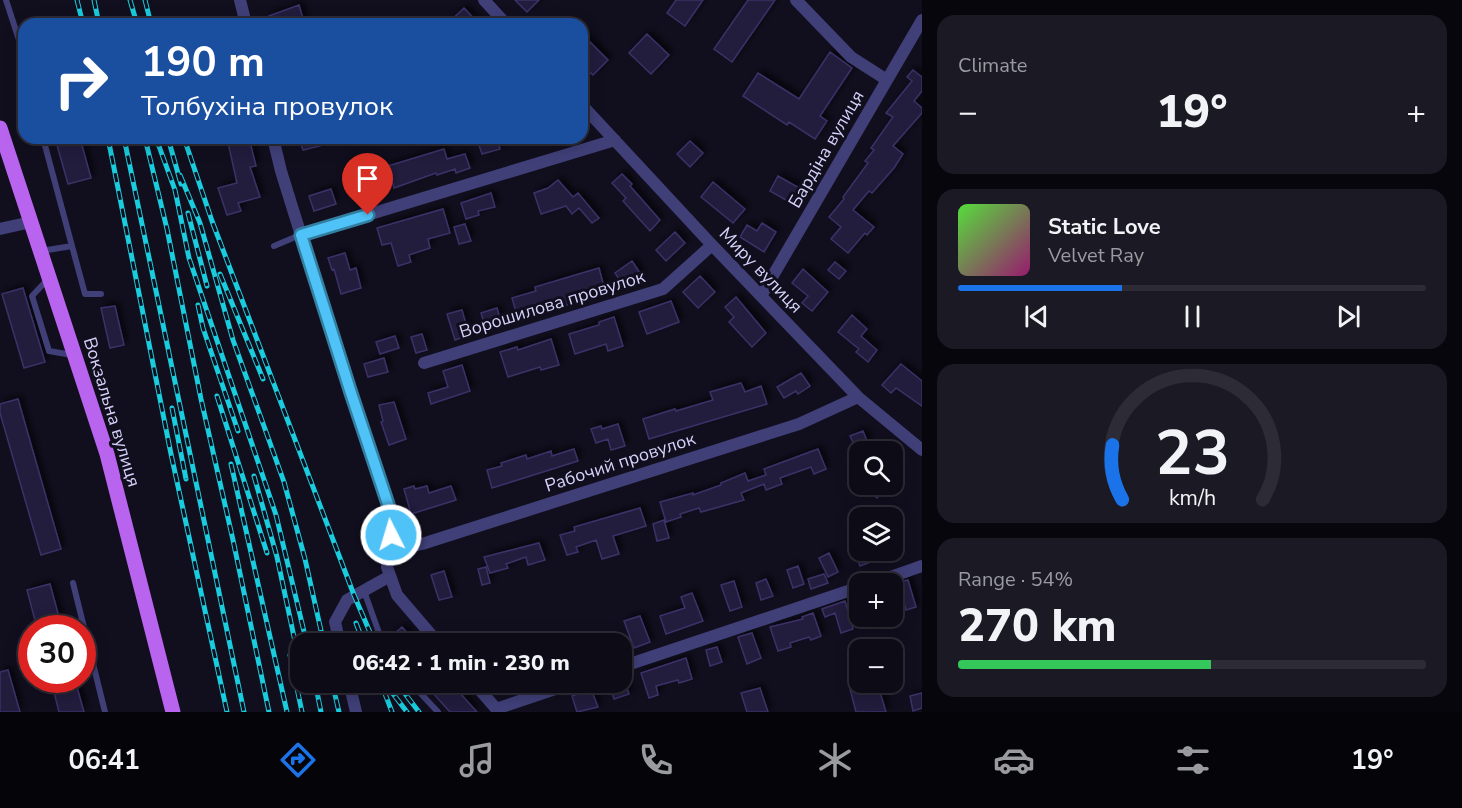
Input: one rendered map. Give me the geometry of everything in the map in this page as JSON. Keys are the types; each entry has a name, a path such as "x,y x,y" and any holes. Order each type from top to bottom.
{"main road":[{"name":"Вокзальна вулиця","path":"2,138 107,454 173,712"}],"street":[{"path":"240,0 244,18"},
{"path":"484,0 500,18"},
{"path":"796,0 851,57 887,80"},
{"name":"Бардіна вулиця","path":"761,297 922,20"},
{"name":"Миру вулиця","path":"588,111 711,245 858,397 922,450"},
{"path":"301,235 615,140"},
{"path":"275,144 301,235 393,519 387,567 397,595 430,633"},
{"path":"0,229 31,222"},
{"name":"Ворошилова провулок","path":"424,363 663,289 711,245"},
{"name":"Рабочий провулок","path":"389,551 422,544 787,427 858,397"},
{"path":"902,573 922,566"},
{"path":"338,633 335,622 347,600 390,576"},
{"path":"632,663 849,591"},
{"path":"352,693 356,712"},
{"path":"482,693 498,711 546,693"}],"lane":[{"path":"6,0 18,37"},
{"path":"45,144 85,294 101,294"},
{"path":"274,246 301,235"},
{"path":"40,251 72,246"},
{"path":"49,277 32,296 49,351 75,355"},
{"path":"73,583 105,712"},
{"path":"364,590 378,633"},
{"path":"420,693 438,712"}],"building":[{"path":"515,0 539,0 527,12"},
{"path":"676,0 703,0 685,26 667,13"},
{"path":"748,0 775,0 732,62 714,49"},
{"path":"299,5 303,18 270,18 269,16"},
{"path":"464,8 473,18 453,18"},
{"path":"647,34 669,55 651,74 629,53"},
{"path":"588,40 608,60 593,75 588,70"},
{"path":"830,52 852,68 820,116 827,121 815,139 789,122 787,125 743,96 758,73 799,99"},
{"path":"913,70 922,77 922,91 914,101 922,108 922,113 893,146 903,154 894,168 872,193 869,191 853,210 874,227 867,235 865,233 848,253 831,239 841,227 829,217 868,163 865,161 874,150 871,148 893,117 886,113 912,81 907,77"},
{"path":"690,141 703,153 690,167 677,154"},
{"path":"57,144 82,144 91,178 68,184"},
{"path":"228,144 250,144 256,166 250,167 260,197 238,203 241,211 227,215 218,188 237,183"},
{"path":"301,144 320,144 320,146 303,150"},
{"path":"479,144 499,144 500,149 482,154"},
{"path":"444,149 447,159 465,154 470,168 456,173 455,169 437,175 436,173 394,188 388,166"},
{"path":"622,174 660,220 650,231 623,201 626,198 612,183"},
{"path":"778,176 801,189 793,204 770,191"},
{"path":"365,178 370,193 356,198 351,183"},
{"path":"558,180 573,197 578,193 599,218 592,223 579,208 572,214 566,206 541,214 534,193 548,188"},
{"path":"713,182 745,209 733,223 701,197"},
{"path":"331,189 336,204 314,211 309,196"},
{"path":"491,193 495,207 478,211 479,215 466,219 461,203"},
{"path":"443,209 450,233 428,239 430,248 409,255 411,262 398,266 391,243 382,245 377,228"},
{"path":"762,223 776,232 764,252 740,237 747,225 757,231"},
{"path":"465,224 471,241 459,244 454,227"},
{"path":"675,232 685,243 666,261 656,250"},
{"path":"345,253 350,270 356,268 361,288 341,294 334,269 332,270 328,258"},
{"path":"632,261 642,276 624,287 615,273"},
{"path":"835,262 846,271 839,279 828,270"},
{"path":"599,268 606,294 518,319 512,298 536,291 535,287"},
{"path":"803,269 828,292 812,311 802,303 808,296 792,283"},
{"path":"700,276 715,292 698,308 683,292"},
{"path":"23,288 45,362 24,368 2,294"},
{"path":"736,297 766,333 752,347 729,322 734,317 725,307"},
{"path":"671,301 679,322 647,334 639,312"},
{"path":"115,306 124,345 110,348 101,308"},
{"path":"497,308 502,325 486,330 481,313"},
{"path":"462,310 469,335 455,340 447,314"},
{"path":"852,315 867,329 861,336 877,350 868,362 856,352 859,349 838,332"},
{"path":"614,317 623,346 608,351 606,344 575,354 569,334 599,325 599,322"},
{"path":"422,334 427,350 416,353 411,337"},
{"path":"395,336 399,348 380,354 376,342"},
{"path":"551,339 559,365 541,370 540,367 508,377 500,352 517,347 518,350"},
{"path":"384,358 388,372 368,377 364,364"},
{"path":"901,364 922,381 922,406 896,388 891,393 882,385"},
{"path":"462,365 470,391 431,404 428,393 448,387 443,371"},
{"path":"801,373 810,386 798,394 796,391 784,398 777,387"},
{"path":"741,383 745,392 761,386 767,404 649,439 643,419 713,400 710,392"},
{"path":"18,399 61,549 41,555 0,413 0,404"},
{"path":"394,402 406,439 389,445 381,422 383,421 379,405"},
{"path":"618,424 625,446 611,450 608,439 596,443 591,429 601,426 602,429"},
{"path":"863,431 867,441 852,441 850,436"},
{"path":"574,449 578,461 492,488 487,470 502,466 501,463 526,455 527,459 551,451 552,456"},
{"path":"818,449 826,469 814,474 811,467 780,478 782,484 766,490 764,484 741,493 744,500 701,512 699,508 680,514 681,517 666,522 660,502 693,493 693,495 745,473 748,481 766,475 764,469"},
{"path":"414,486 415,489 427,486 429,493 451,486 456,500 411,514 404,489"},
{"path":"640,508 646,526 613,536 619,554 602,559 596,540 576,547 578,552 567,555 560,535 575,531 574,527"},
{"path":"664,520 669,538 657,541 653,524"},
{"path":"539,543 545,560 528,565 526,557 506,564 508,568 490,573 484,557"},
{"path":"829,553 838,572 828,577 819,558"},
{"path":"858,561 873,561 860,566"},
{"path":"798,566 804,584 793,588 787,570"},
{"path":"486,567 490,583 482,585 478,569"},
{"path":"444,571 452,597 439,600 431,575"},
{"path":"824,574 828,583 811,589 808,579"},
{"path":"766,579 773,596 761,600 756,583"},
{"path":"908,580 916,607 906,610 903,600 903,582"},
{"path":"734,581 742,607 730,611 721,585"},
{"path":"50,584 58,615 34,615 27,590"},
{"path":"692,593 703,621 666,634 660,616 685,608 681,597"},
{"path":"845,601 849,615 849,627 853,629 841,633 835,613 825,617 822,609"},
{"path":"813,613 821,636 790,643 791,647 778,651 770,627 803,619 802,617"},
{"path":"640,616 650,642 634,648 632,633 628,633 624,621"},
{"path":"402,627 407,633 395,633"},
{"path":"752,633 761,658 747,664 738,637"},
{"path":"717,647 722,662 710,666 706,650"},
{"path":"686,658 692,679 656,686 658,695 649,698 641,673"},
{"path":"8,670 20,712 0,712 0,672"},
{"path":"760,688 768,712 747,712 741,693"},
{"path":"54,693 79,693 84,712 59,712"},
{"path":"433,693 460,693 477,712 450,712"},
{"path":"593,693 598,707 577,712 572,696"},
{"path":"612,693 629,693 629,694 614,699"},
{"path":"851,693 880,693 886,712 856,712"},
{"path":"922,693 922,708 913,711 910,696"}],"railway":[{"path":"77,0 82,18"},
{"path":"94,0 98,18"},
{"path":"130,0 135,18"},
{"path":"145,0 150,18"},
{"path":"109,144 171,454 227,712"},
{"path":"125,144 244,712"},
{"path":"146,144 167,229 201,399 269,712"},
{"path":"158,144 175,190 189,258 276,515 304,633"},
{"path":"170,144 181,184"},
{"path":"186,144 212,221 370,633"},
{"path":"180,175 200,223 233,340 284,482 305,559 322,633"},
{"path":"188,213 207,286"},
{"path":"220,274 263,379"},
{"path":"198,305 203,328 238,431"},
{"path":"217,396 267,553"},
{"path":"172,408 186,479"},
{"path":"231,464 287,712"},
{"path":"254,476 277,557 293,633"},
{"path":"356,623 360,633"},
{"path":"298,693 302,712"},
{"path":"317,693 321,712"},
{"path":"335,693 339,712"},
{"path":"385,693 392,712"},
{"path":"392,693 407,712"},
{"path":"404,693 419,712"}],"route":[{"path":"368,215 301,235 393,519 391,535"}]}
